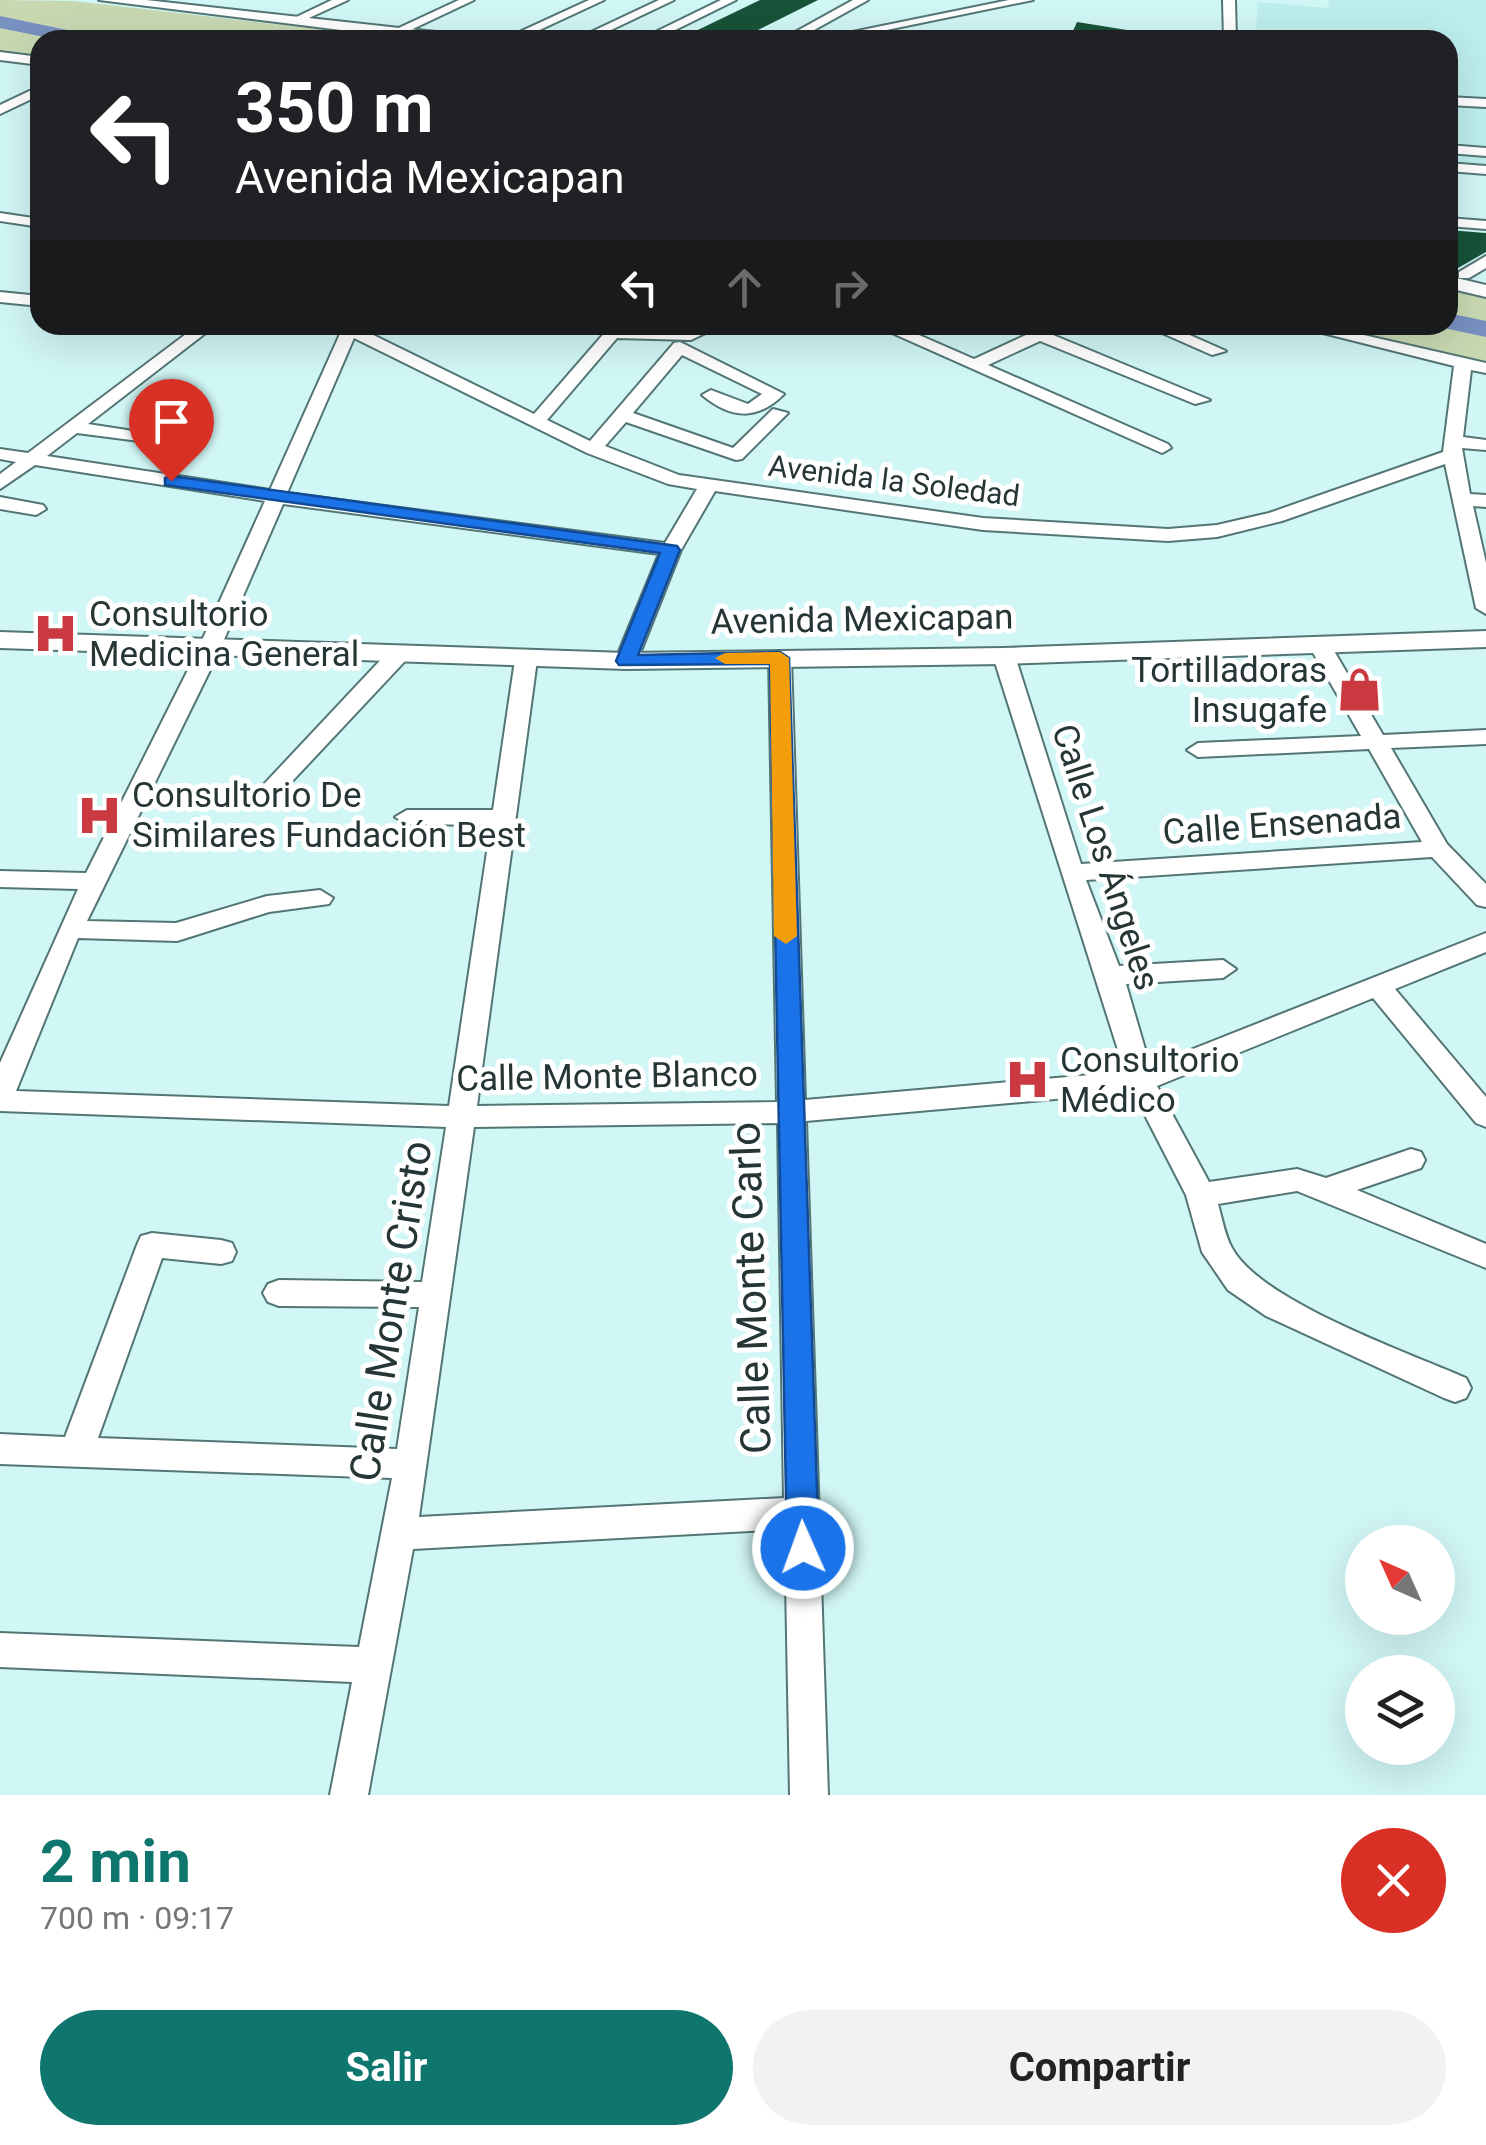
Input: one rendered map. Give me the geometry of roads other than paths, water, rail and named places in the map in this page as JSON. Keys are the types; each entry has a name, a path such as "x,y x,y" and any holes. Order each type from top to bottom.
{"main road":[{"path":"106,0 377,30"},
{"path":"1458,276 1486,278"},
{"path":"1458,278 1486,291"},
{"name":"Avenida Mexicapan","path":"0,640 626,661 1004,656 1486,639"}],"street":[{"path":"294,21 342,0"},
{"path":"400,30 468,0"},
{"path":"530,30 598,0"},
{"path":"602,30 668,0"},
{"path":"667,30 730,0"},
{"path":"805,30 862,0"},
{"path":"901,26 948,0"},
{"path":"878,30 1027,0"},
{"path":"1216,0 1217,30"},
{"path":"1229,0 1230,30"},
{"path":"0,56 30,60"},
{"path":"0,110 30,95"},
{"path":"1458,102 1483,103 1486,124"},
{"path":"1458,150 1486,152"},
{"path":"1458,168 1486,170"},
{"path":"0,217 30,222"},
{"path":"1458,223 1486,225"},
{"path":"1458,274 1486,261"},
{"path":"0,297 30,300"},
{"path":"0,484 195,335"},
{"path":"0,1098 8,1057 208,648 348,335"},
{"name":"Avenida la Soledad","path":"365,335 649,472 707,488 983,524 1168,535 1217,531 1275,518 1454,449"},
{"path":"537,421 611,335"},
{"path":"904,335 1162,448"},
{"path":"1178,335 1211,348"},
{"path":"1339,335 1486,368"},
{"path":"972,366 1040,336 1202,400"},
{"path":"593,448 626,416 680,347 774,394 736,455 626,416"},
{"path":"1463,365 1454,449 1460,499 1486,608"},
{"path":"728,386 764,408"},
{"path":"711,395 764,408"},
{"path":"78,428 172,442"},
{"path":"1454,449 1486,445"},
{"path":"0,454 275,497 671,550"},
{"path":"626,661 671,550 707,488"},
{"path":"1460,499 1486,501"},
{"path":"0,503 36,509"},
{"path":"1318,644 1438,849 1486,899"},
{"path":"260,802 396,656"},
{"name":"Calle Los Ángeles","path":"1004,656 1071,873 1110,976 1142,1081 1201,1195 1218,1252 1239,1280 1277,1307 1455,1388"},
{"name":"Calle Monte Carlo","path":"780,658 809,1795"},
{"name":"Calle Monte Cristo","path":"349,1795 412,1464 526,660"},
{"path":"1198,750 1486,737"},
{"path":"408,817 505,818"},
{"name":"Calle Ensenada","path":"1071,873 1438,849"},
{"path":"0,879 92,881"},
{"path":"69,930 177,932 267,904 320,898"},
{"name":"Calle Monte Blanco","path":"0,1098 462,1116 790,1112 1142,1081 1486,942"},
{"path":"1110,976 1223,969"},
{"path":"1380,987 1486,1116"},
{"path":"1326,1188 1411,1160"},
{"path":"1201,1195 1297,1180 1326,1188 1484,1256"},
{"path":"76,1453 152,1245 220,1252"},
{"path":"279,1293 434,1295"},
{"path":"0,1449 412,1464"},
{"path":"396,1534 802,1513"},
{"path":"0,1650 374,1665"}],"waterway":[{"path":"0,22 38,30"},
{"path":"1458,323 1486,329"}],"place":[{"name":"Consultorio Medicina General","path":"56,634"},
{"name":"Tortilladoras Insugafe","path":"1360,690"},
{"name":"Consultorio De Similares Fundación Best","path":"99,815"},
{"name":"Consultorio Médico","path":"1027,1080"}]}
